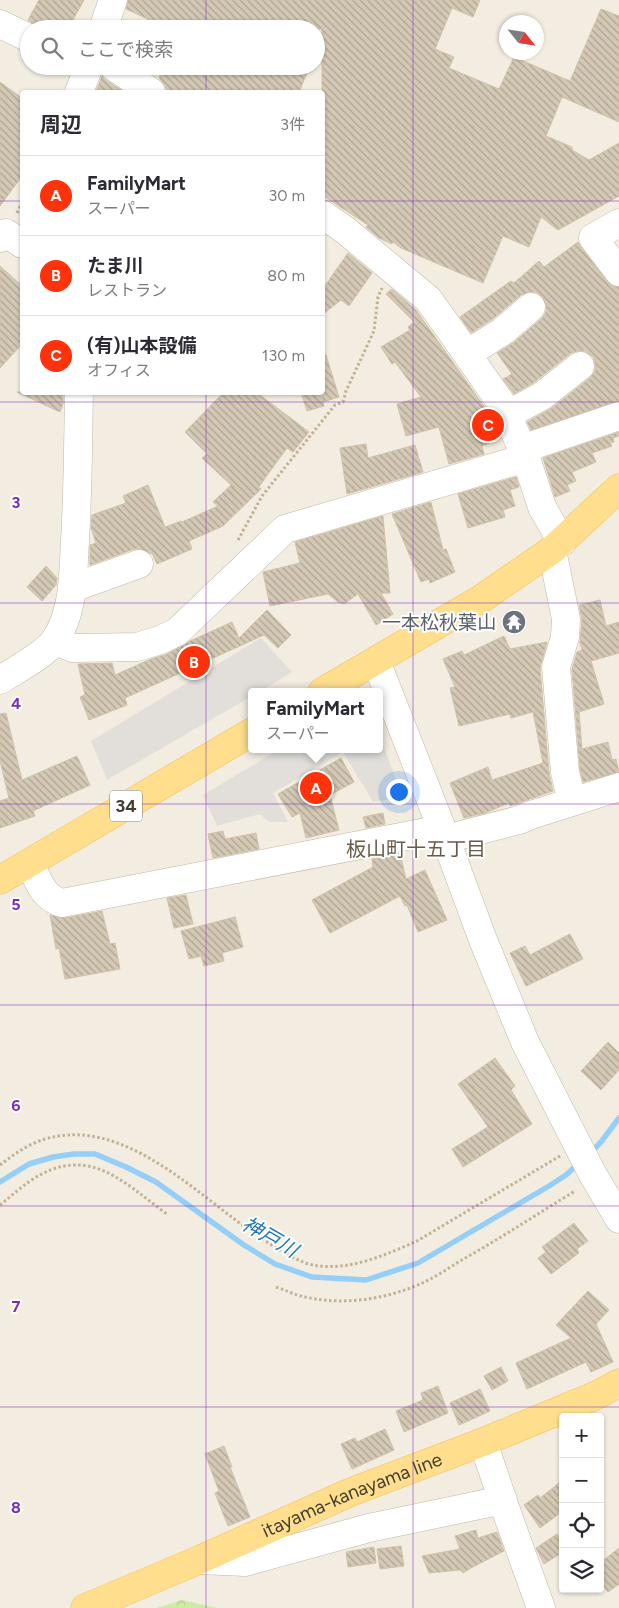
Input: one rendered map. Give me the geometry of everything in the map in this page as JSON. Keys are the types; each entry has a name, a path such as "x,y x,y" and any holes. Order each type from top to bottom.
{"main road":[{"path":"329,688 481,599 557,546 619,488"},
{"name":"34","path":"0,880 248,734"},
{"name":"itayama-kanayama line","path":"85,1608 200,1560 351,1492 483,1442 597,1395 619,1383"}],"street":[{"path":"106,20 113,0"},
{"path":"0,24 20,34"},
{"path":"99,75 145,90"},
{"path":"325,216 345,230 428,299 504,407 524,454 557,546 566,619 565,637 556,667 565,772 572,802"},
{"path":"619,223 593,238 619,272"},
{"path":"0,238 6,233 20,243"},
{"path":"467,354 502,331 531,307"},
{"path":"507,415 542,396 580,366"},
{"path":"0,680 35,658 55,641 66,617 72,588 78,498 79,395"},
{"path":"55,641 74,648 137,648 160,640 177,632 285,529 524,454 619,416"},
{"path":"72,588 139,564"},
{"path":"376,661 444,834 482,940 525,1042 593,1176 619,1218"},
{"path":"30,863 43,892 62,903 519,820 619,787"},
{"path":"483,1442 541,1608"},
{"path":"200,1560 245,1562 369,1528 503,1500"}],"path":[{"path":"247,564 237,552 237,542 244,526 262,496 335,405 343,402 346,391 374,331 378,297 392,268"},
{"path":"0,1165 27,1146 43,1140 76,1135 92,1135 107,1138 149,1159 195,1188 242,1226 278,1249 308,1263 319,1266 337,1266 393,1252 418,1241 577,1146"},
{"path":"0,1205 30,1181 49,1171 67,1166 85,1165 101,1168 114,1175 168,1215"},
{"path":"276,1287 301,1296 326,1300 352,1301 375,1299 420,1285 481,1249 593,1176"}],"green space":[{"path":"182,1600 217,1608 157,1608"}],"shaded area":[{"path":"261,638 292,672 266,688 248,688 248,698 107,780 91,741"},
{"path":"383,745 403,797 373,802 344,753 383,753"},
{"path":"273,753 341,753 273,793 288,822 269,822 260,814 217,826 203,795"}],"building":[{"path":"39,0 84,0 73,20 28,20"},
{"path":"128,0 480,0 473,17 452,8 435,49 454,57 449,68 499,89 513,60 521,60 570,81 601,9 619,16 619,122 562,97 546,136 572,147 572,150 589,160 619,143 619,196 558,230 541,217 529,247 503,236 483,283 401,248 393,242 392,244 379,238 366,227 368,225 325,197 325,90 322,90 322,75 325,75 325,20 148,19 126,9"},
{"path":"160,75 306,75 300,90 168,90 159,78"},
{"path":"102,76 121,90 97,90"},
{"path":"0,82 20,97 20,179 0,206"},
{"path":"578,242 607,281 613,286 619,287 619,401 531,430 527,422 552,408 590,378 595,371 593,357 585,351 571,353 533,383 514,394 503,379 512,374 497,353 513,343 542,318 546,312 543,297 536,292 521,295 494,318 471,333 460,317 511,281 514,283 539,261 544,267"},
{"path":"348,253 372,273 349,306 341,300 325,313 325,286"},
{"path":"0,266 20,284 20,346 0,368"},
{"path":"392,289 416,310 490,415 500,438 482,446 484,454 449,464 439,427 406,436 397,404 421,397 395,362 392,364 381,347 410,330 408,327 414,322 386,294"},
{"path":"326,355 339,397 323,402 324,406 307,411 302,395 321,395 322,401 322,395 325,395"},
{"path":"23,395 61,395 63,396 63,404 60,412"},
{"path":"221,395 260,395 309,432 293,452 287,448 258,488 261,489 223,526 189,541 192,549 157,564 152,553 150,554 141,549 134,549 90,565 90,545 96,543 91,528 92,515 126,503 123,496 148,485 165,527 182,522 218,506 213,502 231,485 202,458 207,454 185,432"},
{"path":"619,432 619,436 613,438 614,442 610,443 612,446 592,453 596,462 572,472 576,481 567,485 570,491 555,497 543,458"},
{"path":"366,444 368,458 415,445 423,472 347,494 340,448"},
{"path":"516,477 519,487 510,490 515,506 503,510 505,517 468,528 458,494"},
{"path":"431,502 443,550 446,549 455,572 430,583 429,579 421,582 392,514"},
{"path":"383,516 390,593 381,593 393,614 376,625 358,594 344,604 328,594 270,606 263,572 300,563 295,542"},
{"path":"46,566 57,578 56,585 42,601 27,587"},
{"path":"600,600 606,626 619,622 619,653 591,661 604,704 579,712 582,749 608,742 612,760 616,759 619,772 583,782 580,770 572,669 577,652 582,650 580,642 582,620 579,605"},
{"path":"267,610 291,635 278,648 264,635 125,698 127,705 89,720 80,697 85,695 78,664 112,663 115,675 167,654 190,641 232,622 239,638"},
{"path":"504,636 510,649 547,642 540,668 549,773 553,791 510,806 509,803 485,813 464,818 450,783 488,767 492,780 543,763 533,712 511,718 510,714 459,726 450,688 455,687 443,659 462,651 464,655"},
{"path":"6,713 22,780 77,756 90,785 33,811 35,816 0,828 0,801 9,798 0,761 0,714"},
{"path":"341,758 354,782 330,795 339,830 306,838 300,813 292,817 278,794"},
{"path":"383,813 385,824 366,828 363,817"},
{"path":"223,831 225,839 256,833 259,849 213,858 208,834"},
{"path":"400,853 406,879 425,870 447,920 418,932 407,905 405,906 400,896 330,933 312,900 373,867 372,859"},
{"path":"186,895 193,924 174,928 167,898"},
{"path":"102,911 110,944 115,943 120,969 65,979 59,948 56,949 50,915 65,918"},
{"path":"235,917 243,947 222,953 224,961 204,966 201,956 189,959 181,931"},
{"path":"570,934 583,959 526,986 510,953 525,946 530,955"},
{"path":"608,1042 619,1053 619,1070 601,1090 581,1071"},
{"path":"495,1058 515,1086 511,1090 532,1124 463,1167 452,1149 488,1127 458,1084"},
{"path":"574,1223 588,1241 577,1249 579,1253 551,1274 538,1258 546,1252 542,1247"},
{"path":"588,1291 609,1310 596,1324 613,1362 591,1372 586,1362 527,1389 516,1363 571,1338 556,1325"},
{"path":"501,1367 508,1381 492,1390 484,1376"},
{"path":"438,1386 448,1413 404,1432 396,1411 423,1400 421,1393"},
{"path":"480,1389 490,1411 459,1425 450,1403"},
{"path":"385,1429 394,1450 352,1469 341,1444 355,1438 357,1442"},
{"path":"224,1446 232,1467 230,1467 250,1517 228,1526 215,1493 219,1491 205,1454"},
{"path":"559,1483 559,1514 540,1528 524,1505 538,1495 540,1498"},
{"path":"476,1530 478,1538 497,1532 504,1551 463,1573 460,1570 429,1573 422,1556 460,1549 455,1536"},
{"path":"557,1534 559,1537 559,1555 544,1564 536,1548"},
{"path":"401,1546 404,1566 380,1569 377,1549"},
{"path":"374,1547 376,1563 348,1567 346,1552"},
{"path":"619,1548 619,1584 608,1592 604,1587 604,1560"}],"waterway":[{"name":"神戸川","path":"590,1153 619,1118"},
{"name":"神戸川","path":"0,1182 29,1164 53,1157 95,1154 156,1182 244,1245 275,1264 312,1277 366,1280 418,1263 549,1186 566,1175 579,1163"}],"place":[{"name":"(有)山本設備","path":"488,425"},
{"name":"一本松秋葉山","path":"514,622"},
{"name":"たま川","path":"194,662"},
{"name":"FamilyMart","path":"316,788"}],"district":[{"name":"板山町十五丁目","path":"416,849"}]}
